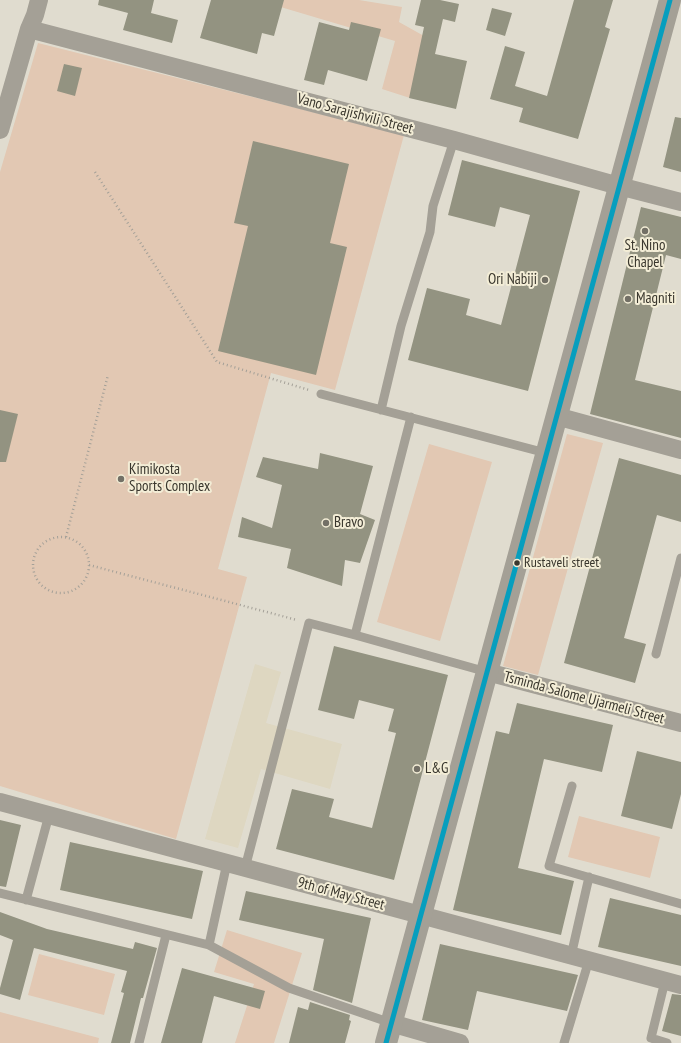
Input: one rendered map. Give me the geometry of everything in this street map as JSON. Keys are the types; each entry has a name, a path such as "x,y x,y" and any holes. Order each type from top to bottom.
{"street":[{"path":"0,130 28,29 35,15 39,0"},
{"path":"460,1043 388,1033 619,186 671,3"},
{"name":"Vano Sarajishvili Street","path":"28,29 454,140 681,202"},
{"path":"556,416 681,450"},
{"name":"Tsminda Salome Ujarmeli Street","path":"487,672 681,723"},
{"name":"9th of May Street","path":"0,802 673,983"}],"lane":[{"path":"381,410 401,326 430,232 433,206 454,140"},
{"path":"321,394 546,453"},
{"path":"355,635 411,417"},
{"path":"656,654 681,558"},
{"path":"245,868 309,623 487,672"},
{"path":"572,786 549,866 681,904"},
{"path":"26,900 49,815"},
{"path":"209,945 227,863"},
{"path":"571,956 589,877"},
{"path":"0,893 209,945 289,988 388,1033"},
{"path":"139,1043 166,935"},
{"path":"564,1043 589,960"},
{"path":"667,1043 651,1038 673,983"}],"path":[{"path":"95,172 217,362 321,394"},
{"path":"66,537 108,375"},
{"path":"56,537 66,537 75,540 82,547 87,555 89,565 87,574 82,583 75,589 66,592 57,592 49,590 41,585 33,570 33,561 36,552 41,545 56,537"},
{"path":"89,565 309,623"}],"shaded area":[{"path":"257,0 359,0 402,7 399,22 424,36 410,98 382,89 395,41"},
{"name":"Kimikosta Sports Complex","path":"38,43 404,135 335,390 271,373 218,569 247,577 176,839 0,786 0,172"},
{"path":"567,434 603,443 538,675 503,666"},
{"path":"429,444 492,462 440,641 377,622"},
{"path":"255,664 281,672 266,723 342,744 330,789 261,769 238,848 205,839"},
{"path":"579,816 660,837 650,878 568,857"},
{"path":"227,930 302,953 274,1043 235,1043 254,984 214,972"},
{"path":"39,954 115,974 104,1015 28,995"},
{"path":"0,1012 99,1038 98,1043 0,1043"}],"building":[{"path":"99,0 154,0 151,13 178,20 172,43 123,30 128,13 98,5"},
{"path":"211,0 284,0 274,36 262,33 257,54 200,38"},
{"path":"421,0 440,0 459,4 455,22 443,19 435,54 467,61 456,109 409,98 424,27 415,25"},
{"path":"574,0 613,0 605,27 610,29 578,139 519,122 523,108 490,99 505,46 525,52 515,86 547,96"},
{"path":"492,8 512,13 505,36 486,30"},
{"path":"319,22 349,30 351,22 381,29 367,81 328,70 324,85 304,80"},
{"path":"64,64 82,68 75,96 57,91"},
{"path":"675,117 681,118 681,172 663,167"},
{"path":"253,141 349,164 330,243 347,247 316,375 218,351 248,226 234,223"},
{"path":"462,160 580,191 528,391 408,360 427,288 470,299 466,315 501,325 530,215 500,207 495,227 448,215"},
{"path":"641,207 681,217 681,259 666,255 635,380 681,391 681,438 590,414"},
{"path":"0,410 18,414 6,462 0,462"},
{"path":"320,453 373,466 360,514 375,520 360,563 345,560 342,586 287,568 291,549 238,537 242,517 272,528 282,485 256,477 263,457 318,469"},
{"path":"619,458 681,475 681,522 657,515 624,638 646,644 635,683 564,663"},
{"path":"334,646 448,675 394,880 276,849 292,789 334,799 329,817 372,828 396,733 388,731 394,709 359,700 354,719 318,710"},
{"path":"517,703 613,725 602,772 544,759 518,868 574,881 561,935 453,910 496,731 509,734"},
{"path":"637,751 681,762 681,794 672,829 621,816"},
{"path":"0,820 21,825 6,887 0,886"},
{"path":"70,842 203,871 192,919 60,890"},
{"path":"246,891 371,918 352,1003 313,990 324,939 239,920"},
{"path":"610,898 681,915 681,966 598,947"},
{"path":"0,912 47,929 133,949 135,942 157,948 143,998 141,998 130,1043 111,1043 124,993 121,992 127,971 34,948 20,1000 0,994 0,988 13,940 0,935"},
{"path":"440,944 578,975 567,1011 477,991 468,1030 422,1020"},
{"path":"182,968 265,991 260,1009 214,996 202,1043 161,1043"},
{"path":"672,994 681,995 681,1036 662,1031"},
{"path":"310,1002 350,1015 349,1020 351,1021 345,1043 289,1043 298,1007 308,1010"}],"transit line":[{"path":"386,1043 670,0"}],"place":[{"name":"St. Nino Chapel","path":"645,231"},
{"name":"Ori Nabiji","path":"545,280"},
{"name":"Magniti","path":"628,299"},
{"name":"Kimikosta Sports Complex","path":"121,479"},
{"name":"Bravo","path":"326,523"},
{"name":"Rustaveli street","path":"517,563"},
{"name":"L&G","path":"417,769"}]}
